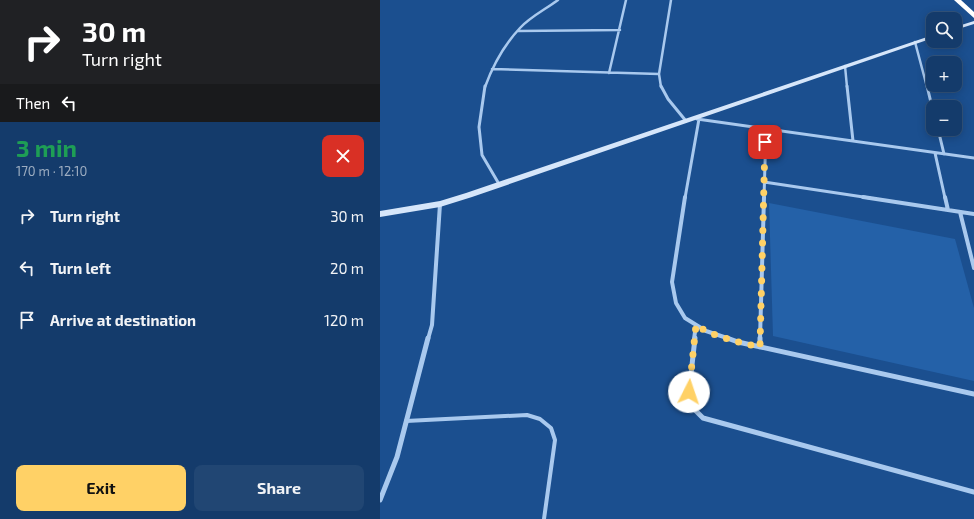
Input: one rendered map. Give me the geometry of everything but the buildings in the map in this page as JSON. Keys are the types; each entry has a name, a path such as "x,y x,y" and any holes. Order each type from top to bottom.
{"highway":[{"path":"957,0 974,16"}],"main road":[{"path":"962,26 974,22"},
{"path":"380,214 440,204 692,120 926,38"}],"street":[{"path":"500,184 482,155 479,127 484,90 492,69 505,46 518,31 558,0"},
{"path":"609,73 626,0"},
{"path":"671,0 659,74 659,83 663,94 692,120 974,158"},
{"path":"518,31 620,30"},
{"path":"915,42 930,100"},
{"path":"845,66 853,141"},
{"path":"492,69 659,74"},
{"path":"692,120 672,282 676,303 685,318 706,332 738,342 974,394"},
{"path":"760,347 766,129"},
{"path":"940,136 944,154"},
{"path":"935,153 948,210"},
{"path":"764,182 974,214"},
{"path":"380,500 397,457 432,325 440,204"},
{"path":"960,212 974,268"},
{"path":"696,325 689,392 694,408 703,418 974,492"}],"lane":[{"path":"406,421 508,415 527,415 540,419 551,428 555,440 544,519"}],"shaded area":[{"path":"769,203 955,239 974,308 974,381 773,336"}],"route":[{"path":"689,392 696,325 706,332 760,347 765,142"}]}
